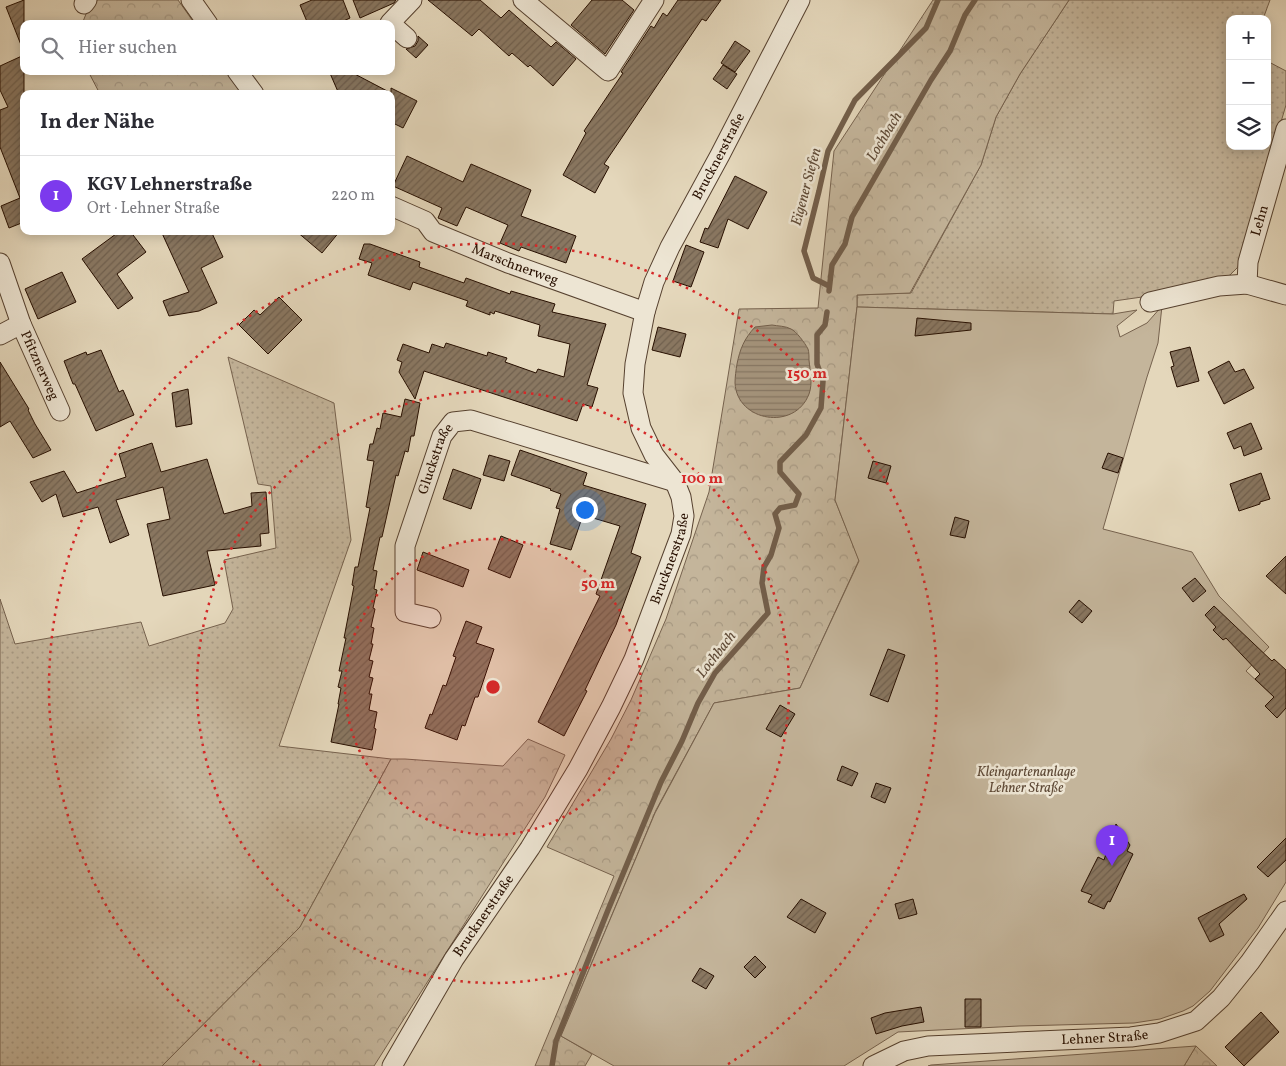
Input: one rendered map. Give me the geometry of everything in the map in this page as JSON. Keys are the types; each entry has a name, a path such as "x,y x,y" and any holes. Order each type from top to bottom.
{"street":[{"path":"191,0 205,20"},
{"path":"392,20 412,0"},
{"path":"523,0 608,71 654,0"},
{"name":"Brucknerstraße","path":"392,1066 454,959 530,848 578,769 634,659 680,534 684,516 681,497 675,482 654,455 641,428 633,393 635,364 645,312 654,282 670,247 800,0"},
{"path":"395,27 407,38"},
{"path":"240,75 251,90"},
{"name":"Lehn","path":"1247,284 1248,262 1286,129"},
{"name":"Marschnerweg","path":"395,208 426,221 433,232 441,236 508,263 645,312"},
{"name":"Pfitznerweg","path":"0,263 21,324 60,411"},
{"path":"1150,302 1219,286 1247,284 1286,295"},
{"path":"0,336 21,324"},
{"name":"Gluckstraße","path":"431,618 405,612 405,546 442,436 453,422 471,420 675,482"},
{"name":"Lehner Straße","path":"873,1066 904,1051 928,1046 1131,1037 1158,1033 1196,1021 1221,998 1250,962 1286,911"}],"green space":[{"path":"97,0 178,0 192,20 84,20"},
{"path":"933,0 1069,0 1020,74 996,117 981,165 910,293 857,295 835,500 859,560 800,688 714,703 656,810 561,1036 592,1054 585,1066 535,1066 614,876 547,847 611,739 631,700 666,619 709,492 739,309 818,308 834,151"},
{"path":"1069,0 1270,0 1264,15 1226,15 1226,150 1271,150 1271,63 1286,71 1286,105 1238,267 1230,275 1222,279 1149,296 1114,301 1113,314 857,307 857,295 911,293 981,165 996,117 1020,74"},
{"path":"90,75 229,75 239,90 98,90"},
{"name":"Kleingartenanlage Lehner Straße","path":"1162,306 1158,343 1103,529 1192,552 1219,596 1269,647 1246,671 1286,708 1286,882 1258,928 1210,991 1193,1006 1183,1011 1160,1019 1134,1023 898,1032 844,1066 614,1066 561,1036 655,813 714,703 800,688 859,561 835,500 857,307 1113,314 1137,310 1117,326 1120,337 1147,323"},
{"path":"228,357 334,403 351,540 279,746 391,759 300,927 162,1066 0,1066 0,599 15,644 141,622 149,646 225,623 233,609 224,560 276,548 271,486 258,484"},
{"path":"528,739 565,755 545,797 374,1066 162,1066 300,927 391,759 503,766"},
{"path":"1196,1046 1217,1066 1184,1066"},
{"path":"1196,1046 1184,1066 928,1066 931,1065"}],"shaded area":[{"path":"772,325 791,329 807,346 811,377 809,394 802,406 792,413 780,417 768,417 756,413 745,406 738,396 735,383 740,354 748,336 755,327"}],"building":[{"path":"24,0 24,20 20,20 20,42 6,7"},
{"path":"312,0 343,0 350,18 346,20 306,20 300,5"},
{"path":"353,0 396,0 394,3 360,18"},
{"path":"428,0 480,0 501,18 509,10 551,47 556,42 576,59 553,86 530,65 528,67 512,53 509,56 479,29 472,36"},
{"path":"592,0 622,0 634,10 605,54 571,25"},
{"path":"678,0 721,0 706,21 702,19 604,164 609,167 595,193 563,175 586,133 584,131 623,73 621,72 651,26 654,28 663,13 667,16"},
{"path":"418,36 428,45 416,58 406,49 415,46"},
{"path":"735,41 750,51 735,72 721,63"},
{"path":"20,57 20,75 24,75 24,90 20,90 20,198 0,147 0,110 8,107 0,90 0,66"},
{"path":"723,65 737,74 727,89 713,79"},
{"path":"331,75 357,75 385,90 337,90"},
{"path":"395,90 417,101 403,128 395,124"},
{"path":"407,156 463,182 471,164 531,190 521,216 576,236 566,263 521,247 519,251 500,243 508,225 466,207 457,226 438,218 442,208 395,187 395,182"},
{"path":"735,176 767,192 748,229 728,219 718,248 700,242 705,228 708,229"},
{"path":"20,198 20,224 9,228 1,206"},
{"path":"115,235 133,235 146,252 117,274 133,298 118,309 82,259"},
{"path":"163,235 213,235 223,257 201,268 217,303 199,311 169,316 163,301 189,292"},
{"path":"301,235 337,235 322,253"},
{"path":"364,244 370,244 420,262 419,267 464,283 466,278 510,294 511,291 555,304 552,312 606,324 587,385 598,388 592,407 583,404 577,421 424,371 415,399 399,372 402,362 397,360 403,344 429,353 432,344 444,348 446,343 487,356 488,352 507,358 505,362 536,373 538,369 564,377 570,344 538,336 540,325 495,311 494,314 490,312 490,315 466,306 468,301 413,282 410,290 368,275 372,263 359,259"},
{"path":"686,245 704,252 691,287 673,281"},
{"path":"62,272 76,302 38,319 25,289"},
{"path":"279,297 302,320 268,354 239,325 254,310 260,315"},
{"path":"917,318 971,323 971,330 915,336"},
{"path":"658,327 686,334 680,357 652,350"},
{"path":"1190,347 1199,381 1177,387 1171,367 1174,366 1170,352"},
{"path":"101,350 119,392 123,390 134,415 96,431 64,361 86,352 87,355"},
{"path":"1229,361 1235,372 1244,369 1254,388 1224,404 1208,372"},
{"path":"0,362 29,409 35,424 51,450 33,458 10,421 0,427"},
{"path":"188,389 192,424 176,427 172,393"},
{"path":"405,399 420,403 414,436 411,436 408,452 405,451 398,476 396,475 373,570 377,571 374,589 377,590 371,627 374,628 369,660 373,661 369,677 373,678 369,694 372,694 369,710 377,712 372,750 331,742 339,704 341,688 338,687 342,671 339,671 354,586 352,585 355,567 358,567 370,508 366,507 374,461 367,460 370,444 373,444 377,428 380,429 383,413 401,417"},
{"path":"1251,423 1262,449 1244,456 1241,446 1234,449 1227,433"},
{"path":"152,443 161,472 207,459 224,514 252,506 251,493 266,492 269,533 260,534 261,546 207,551 215,585 163,596 147,524 170,519 163,487 116,500 129,535 110,543 98,507 63,517 56,494 42,502 30,482 64,471 77,493 126,477 119,454"},
{"path":"520,450 587,473 583,485 646,504 631,553 641,557 616,625 585,690 587,691 564,736 538,722 600,596 596,594 620,526 583,515 571,550 550,544 560,509 556,508 561,494 511,475"},
{"path":"1108,453 1123,458 1118,473 1102,468"},
{"path":"489,455 510,461 504,481 483,475"},
{"path":"873,461 891,466 886,483 868,478"},
{"path":"453,469 481,479 471,509 443,499"},
{"path":"1261,473 1270,499 1239,511 1230,484"},
{"path":"955,517 969,521 965,538 950,535"},
{"path":"501,536 523,545 510,578 488,569"},
{"path":"423,552 469,570 463,587 417,570"},
{"path":"1286,556 1286,594 1266,576"},
{"path":"1195,578 1206,591 1193,602 1182,588"},
{"path":"1079,600 1092,611 1082,623 1069,612"},
{"path":"1214,606 1272,661 1274,659 1286,670 1286,708 1277,718 1265,706 1274,697 1255,679 1260,674 1226,638 1223,640 1213,630 1216,627 1205,615"},
{"path":"466,621 482,627 476,643 494,649 478,697 475,697 465,726 462,725 457,740 425,728 443,685 446,686 456,657 453,656"},
{"path":"888,649 905,655 888,702 870,695"},
{"path":"780,705 795,714 781,737 766,729"},
{"path":"842,766 858,773 852,786 837,780"},
{"path":"876,783 891,788 885,803 871,797"},
{"path":"1116,824 1130,845 1127,851 1133,854 1110,902 1108,901 1104,909 1088,902 1092,895 1081,891 1098,857 1104,860"},
{"path":"1286,838 1286,860 1268,877 1257,867"},
{"path":"1244,894 1247,899 1219,924 1224,935 1210,942 1198,918"},
{"path":"801,899 826,913 815,933 787,917"},
{"path":"913,899 917,914 899,919 895,904"},
{"path":"755,956 766,967 755,978 744,967"},
{"path":"700,968 714,976 706,989 692,981"},
{"path":"965,999 981,999 981,1027 965,1027"},
{"path":"921,1007 924,1022 876,1034 871,1018 885,1013"},
{"path":"1261,1012 1279,1032 1244,1066 1225,1047"}],"waterway":[{"name":"Eigener Siefen","path":"829,286 813,278 804,251 828,151 855,100 926,28 938,0"},
{"name":"Lochbach","path":"829,291 832,265 845,244 852,217 931,80 950,51 965,15 975,0"},
{"name":"Lochbach","path":"552,1066 556,1041 608,910 661,782 682,741 698,703 715,673 768,613 762,583 764,567 771,555 779,528 775,514 780,508 795,505 799,494 780,472 780,462 806,435 821,408 823,381 817,364 817,335 825,325 827,312"}],"place":[{"name":"KGV Lehnerstraße","path":"1112,866"}]}
